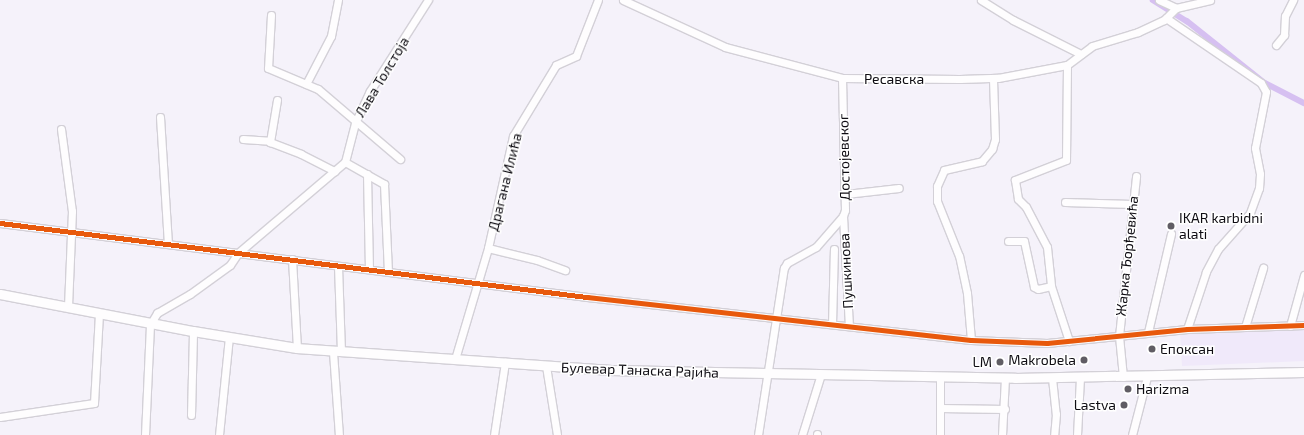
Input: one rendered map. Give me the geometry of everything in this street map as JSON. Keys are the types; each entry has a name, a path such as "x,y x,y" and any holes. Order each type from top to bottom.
{"main road":[{"name":"Булевар Танаска Рајића","path":"0,294 150,323 297,348 618,371 1005,378 1147,377 1304,372"}],"street":[{"path":"306,84 331,36 338,0"},
{"name":"Лава Толстоја","path":"345,162 355,123 370,92 428,0"},
{"name":"Драгана Илића","path":"479,282 513,136 556,65 576,56 598,0"},
{"path":"981,0 1013,20 1081,54"},
{"path":"1159,0 1171,13 1261,83 1266,92 1255,148 1260,174 1259,188 1250,213 1218,249 1206,272 1187,329"},
{"name":"Ресавска","path":"626,1 725,47 842,78 993,78 1067,65 1097,44 1138,32 1171,13 1210,0"},
{"path":"1276,45 1284,35 1285,16 1293,0"},
{"path":"271,16 268,68 271,71 293,77 327,96 355,123 400,159"},
{"path":"1067,65 1066,160 1015,180 1018,199 1026,207 1047,247 1051,286 1069,341"},
{"name":"Достојевског","path":"758,435 771,345 778,318 783,275 787,264 816,247 843,216 846,194 842,78"},
{"path":"971,340 967,293 959,256 937,201 937,186 944,170 982,161 992,149 995,139 993,78"},
{"path":"269,141 277,100"},
{"path":"160,117 168,244"},
{"path":"61,129 71,204 72,232 68,307"},
{"path":"242,139 269,141 335,171"},
{"path":"146,435 150,323 157,313 190,294 230,265 238,254 345,162 384,184 388,271"},
{"path":"367,174 369,269"},
{"name":"Жарка Ђорђевића","path":"1123,377 1119,336 1136,176"},
{"path":"846,194 899,188"},
{"path":"1065,202 1132,204"},
{"name":"Пушкинова","path":"843,216 849,326"},
{"path":"0,223 238,254 971,340 1069,341 1187,329 1304,325"},
{"path":"1148,332 1171,234"},
{"path":"1008,241 1024,241 1034,287 1038,289 1051,286"},
{"path":"488,248 537,260 565,270"},
{"path":"832,324 834,249"},
{"path":"292,260 297,348"},
{"path":"338,266 337,352 339,435"},
{"path":"1245,327 1263,268"},
{"path":"1290,326 1304,275"},
{"path":"454,359 479,282"},
{"path":"0,417 94,403 99,313"},
{"path":"192,415 194,331"},
{"path":"219,435 229,337"},
{"path":"494,435 505,362"},
{"path":"546,366 557,435"},
{"path":"802,435 821,374"},
{"path":"940,376 940,435"},
{"path":"1132,435 1147,377"},
{"path":"1002,435 1005,409 1005,378"},
{"path":"1052,378 1056,414 1054,435"},
{"path":"1077,435 1080,378"},
{"path":"940,408 1005,409"}],"shaded area":[{"path":"1304,329 1304,361 1182,366 1180,333"}],"waterway":[{"path":"1153,0 1187,21 1265,83 1304,103"}],"cycle path":[{"path":"0,223 587,297 971,340 1047,343 1187,329 1304,325"}],"place":[{"name":"IKAR karbidni alati","path":"1171,226"},
{"name":"Епоксан","path":"1152,349"},
{"name":"Makrobela","path":"1084,360"},
{"name":"LM","path":"1000,362"},
{"name":"Harizma","path":"1128,389"},
{"name":"Lastva","path":"1124,405"}]}
